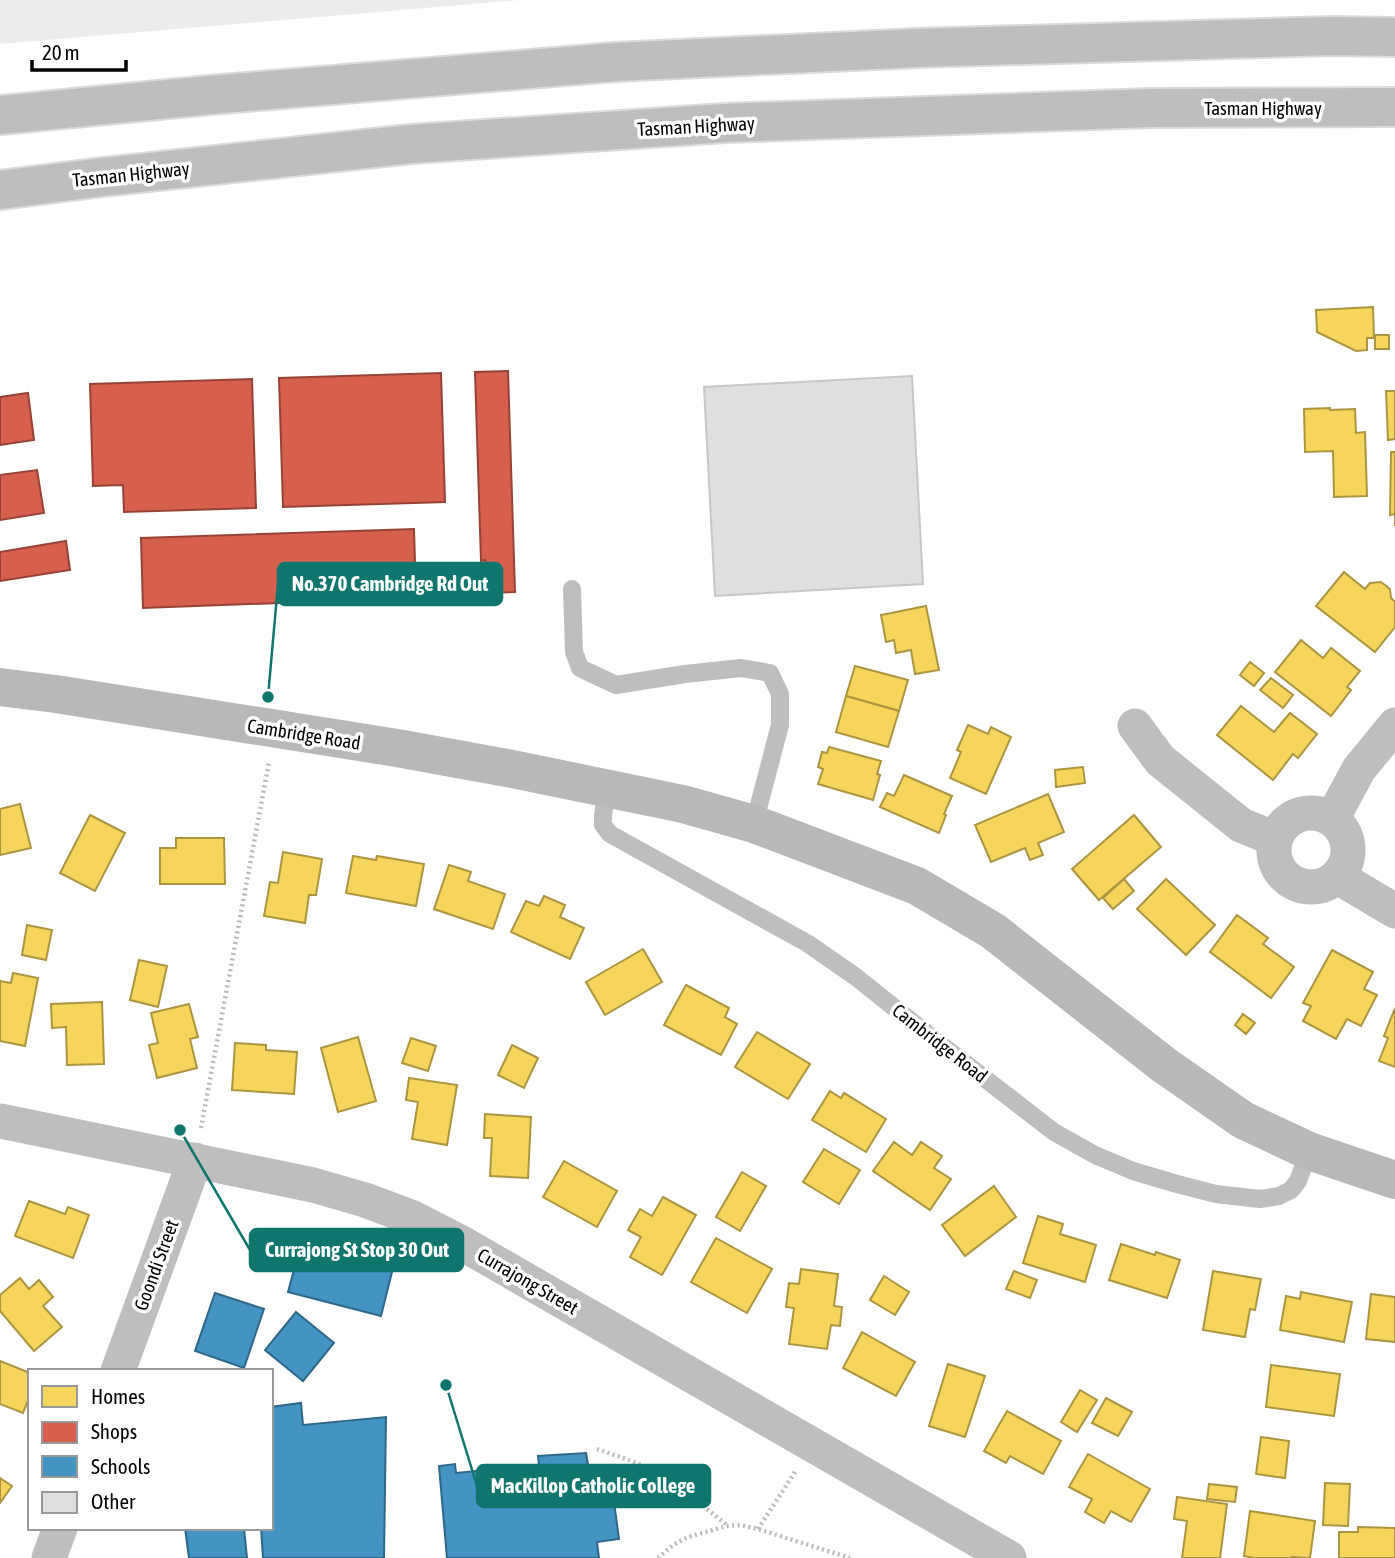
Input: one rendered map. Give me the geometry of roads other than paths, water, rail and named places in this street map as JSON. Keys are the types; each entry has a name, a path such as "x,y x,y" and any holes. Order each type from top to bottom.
{"highway":[{"path":"0,115 211,94 615,62 945,47 1333,36 1395,37"},
{"name":"Tasman Highway","path":"0,190 411,144 725,123 1150,108 1395,107"}],"main road":[{"name":"Cambridge Road","path":"0,687 411,751 683,804 754,824 917,886 993,931 1164,1065 1243,1120 1309,1151 1395,1180"}],"street":[{"path":"1332,818 1359,769 1395,725"},
{"path":"1135,726 1160,760 1241,825 1275,839"},
{"path":"1310,813 1332,818 1346,835 1349,846 1345,868 1328,884 1304,887 1282,874 1276,863 1275,839 1280,829 1298,815 1310,813"},
{"path":"1338,877 1395,911"},
{"name":"Currajong Street","path":"0,1121 313,1185 365,1200 413,1219 458,1241 1009,1558"},
{"name":"Goondi Street","path":"119,1369 195,1160"},
{"path":"49,1558 59,1530"}],"lane":[{"path":"572,589 575,652 580,668 616,685 741,668 770,673 780,694 780,725 754,824"},
{"name":"Cambridge Road","path":"607,789 603,825 610,834 807,943 856,977 1054,1132 1095,1156 1133,1171 1190,1187 1227,1196 1260,1199 1279,1196 1291,1190 1298,1181 1309,1151"}],"place":[{"name":"No.370 Cambridge Rd Out","path":"268,697"},
{"name":"Currajong St Stop 30 Out","path":"180,1130"},
{"name":"MacKillop Catholic College","path":"446,1385"}]}
